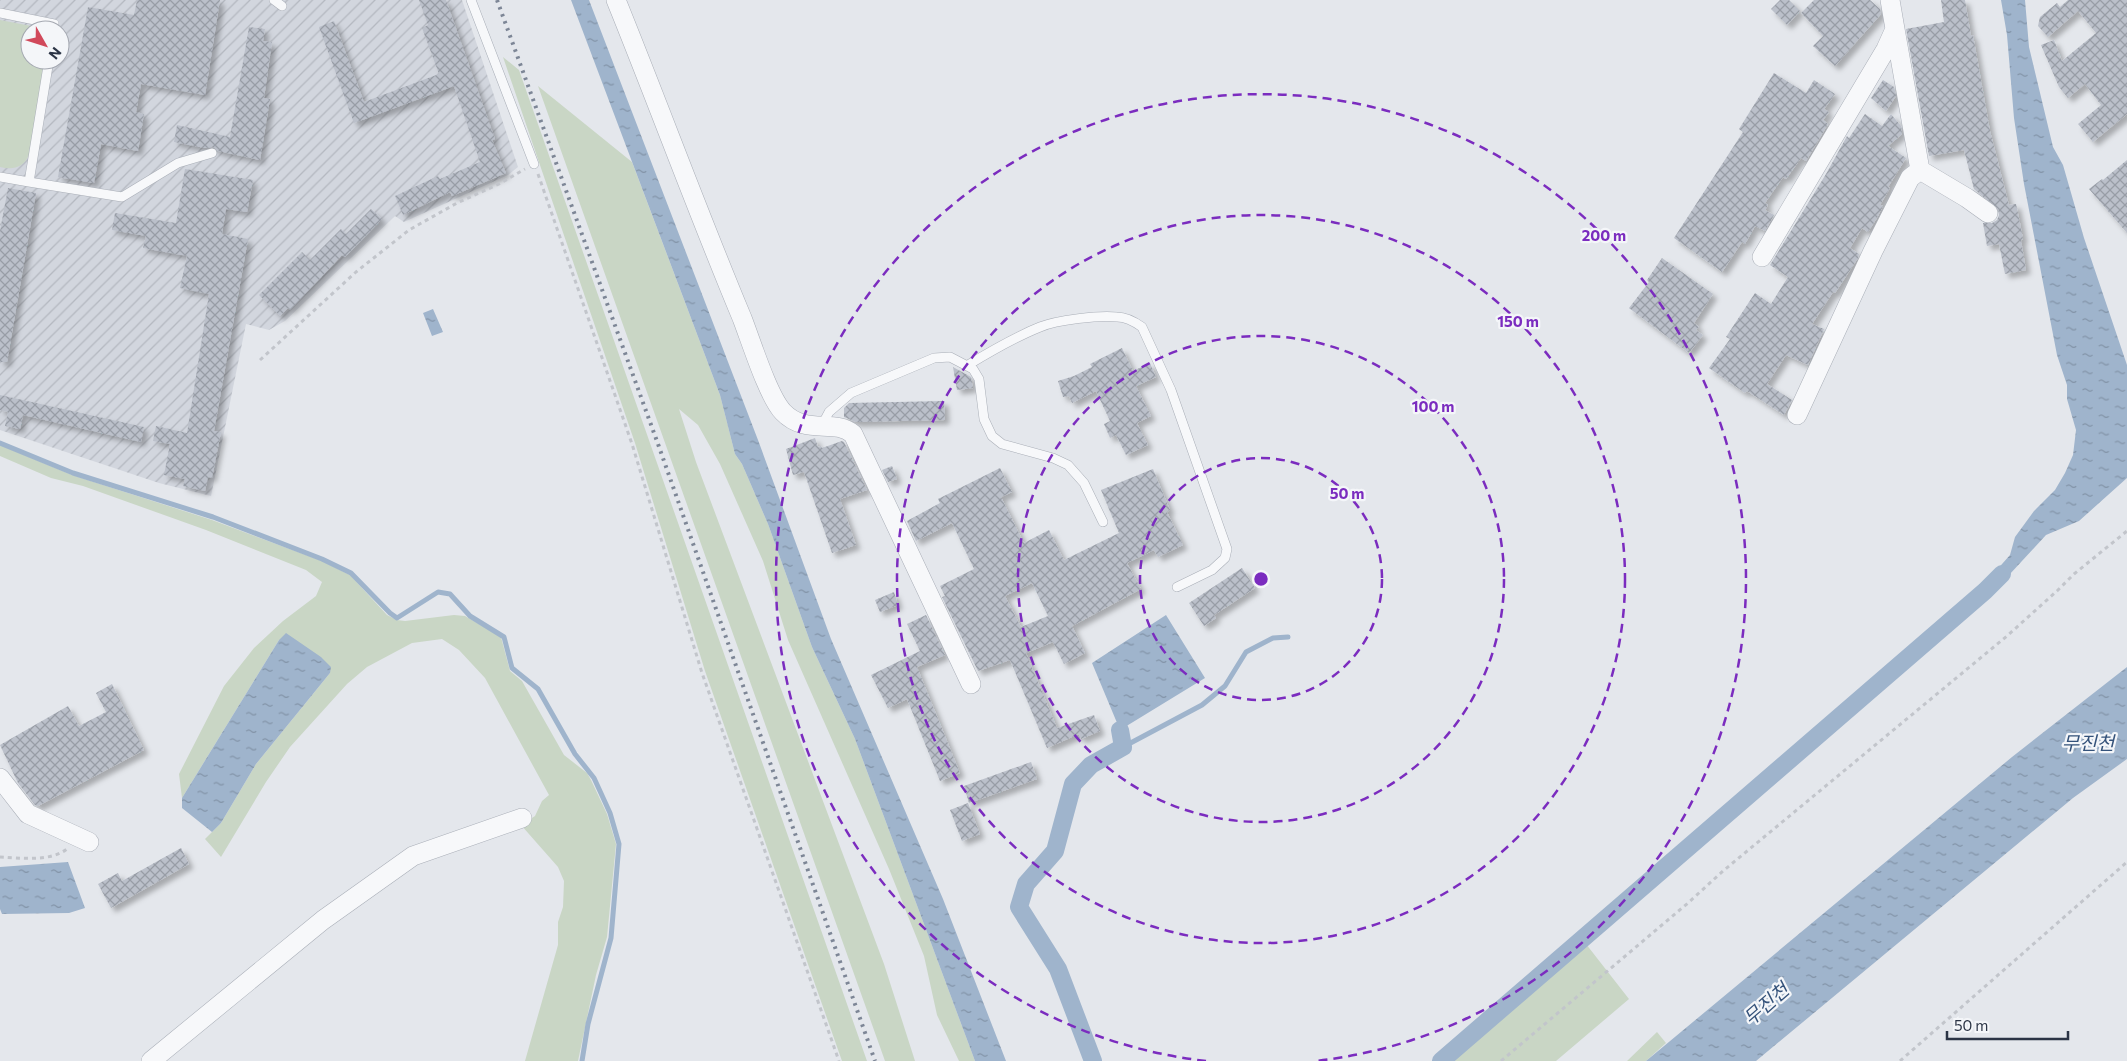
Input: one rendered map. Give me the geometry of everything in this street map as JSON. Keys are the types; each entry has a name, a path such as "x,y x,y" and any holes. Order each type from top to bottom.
{"street":[{"path":"616,0 731,293 778,405 794,421 821,428 846,428 853,434 971,684"},
{"path":"1890,0 1920,170 1988,213"},
{"path":"1762,257 1886,49 1895,29"},
{"path":"1796,415 1873,251 1910,178 1920,170"},
{"path":"0,778 28,814 86,841"},
{"path":"151,1061 324,920 413,856 522,818"}],"lane":[{"path":"274,0 282,6"},
{"path":"471,0 534,164"},
{"path":"0,13 34,20"},
{"path":"29,182 46,70"},
{"path":"0,176 122,197 178,163 212,153"},
{"path":"968,365 990,351 1042,326 1118,316 1134,321 1142,327 1171,390 1226,549 1225,558 1212,570 1177,587"},
{"path":"821,428 829,412 851,393 934,358 950,357 974,369 978,379 984,419 992,436 1002,444 1054,458 1068,465 1084,483 1102,522"}],"path":[{"path":"260,360 356,272 409,230 456,203 499,184 534,164 632,444 702,673 838,1061"},
{"path":"1501,1061 1688,903 1723,871 2007,636 2074,574 2127,531"},
{"path":"0,857 25,858 60,855 86,841"},
{"path":"1900,1061 2127,862"}],"shaded area":[{"path":"0,0 462,0 518,167 508,175 404,222 395,216 285,321 269,330 246,324 211,496 159,483 0,430"}],"green space":[{"path":"0,20 20,24 20,70 43,70 29,155 24,163 17,167 0,167"},
{"path":"503,57 519,70 867,1061 842,1061 705,671 635,443"},
{"path":"538,86 632,162 720,395 735,454 742,464 768,524 812,647 855,739 975,1061 959,1061 937,1015 924,956 889,869 788,640 763,561 720,464 698,425 679,409 696,462 884,964 915,1061 885,1061"},
{"path":"0,445 72,475 212,520 322,561 350,575 387,615 397,620 405,621 454,615 465,616 501,637 510,671 522,681 564,755 587,773 591,780 607,814 616,844 607,937 596,975 578,1061 525,1061 558,945 558,922 563,907 564,881 558,867 521,825 535,816 542,801 549,795 485,678 459,650 442,639 412,643 367,667 347,684 290,747 266,782 221,857 205,839 221,823 256,764 330,673 279,640 182,798 179,774 224,686 254,648 283,621 316,596 322,582 306,570 206,530 83,486 51,478 0,456"},
{"path":"1586,944 1629,999 1556,1061 1449,1061"},
{"path":"1657,1032 1666,1043 1646,1061 1627,1061"}],"water":[{"path":"571,0 589,0 758,440 831,639 943,899 1006,1061 975,1061 855,739 812,647 768,524 742,464 735,454 720,395"},
{"path":"2001,0 2025,0 2029,47 2053,147 2063,165 2084,238 2127,365 2127,478 2079,521 2046,535 1997,588 1985,591 1987,581 2010,555 2015,537 2034,511 2055,490 2065,473 2073,455 2076,430 2067,399 2067,385 2057,355 2024,184 2014,118 2007,35"},
{"path":"433,309 443,332 432,336 423,313"},
{"path":"1166,615 1205,678 1120,730 1092,663"},
{"path":"286,633 321,657 331,667 330,673 256,764 221,823 212,832 182,808 182,798 279,640"},
{"name":"무진천","path":"2127,667 2127,759 2073,798 1756,1061 1646,1061 2012,757"},
{"path":"68,862 85,908 69,913 2,914 0,909 0,867"}],"building":[{"path":"137,0 220,0 205,95 141,84 136,112 144,114 138,151 101,144 94,183 58,177 88,7 134,15"},
{"path":"419,0 446,0 495,139 492,140 506,173 452,196 450,192 403,215 395,196 438,176 440,179 480,162 454,86 354,123 319,27 334,21 364,102 439,74 422,28 428,25"},
{"path":"1780,0 1789,0 1800,11 1787,25 1771,9"},
{"path":"1814,0 1870,0 1880,9 1881,14 1835,66 1813,46 1823,36 1801,13"},
{"path":"1941,0 1965,0 1990,131 2009,205 2016,204 2023,239 2021,240 2026,270 2005,274 1999,244 1987,246 1983,223 1992,223 1997,220 1999,215 1998,209 1974,189 1964,150 1929,156 1906,29 1944,22"},
{"path":"2068,0 2127,0 2127,114 2093,142 2078,124 2101,105 2085,84 2068,98 2059,87 2041,45 2054,40 2062,61 2096,33 2078,11 2048,37 2038,26 2040,17 2057,3 2060,7"},
{"path":"249,27 265,29 263,41 272,42 264,98 270,99 260,160 218,151 213,147 205,148 174,142 177,125 230,137"},
{"path":"1774,73 1806,93 1814,80 1835,94 1824,109 1829,112 1823,120 1828,124 1806,161 1801,158 1786,179 1783,177 1765,203 1768,205 1765,210 1774,215 1765,231 1755,226 1745,244 1742,242 1722,272 1674,238 1743,132 1739,129"},
{"path":"1883,80 1894,87 1896,96 1886,111 1871,98"},
{"path":"1865,114 1882,126 1891,114 1901,126 1902,134 1888,146 1906,158 1888,187 1890,188 1880,205 1883,206 1877,218 1868,232 1862,228 1850,248 1859,254 1858,258 1812,324 1824,329 1808,365 1786,355 1767,384 1792,400 1784,415 1747,391 1745,393 1709,368 1730,339 1726,337 1755,293 1771,304 1788,277 1770,265 1847,136 1849,138"},
{"path":"2127,160 2127,233 2089,189"},
{"path":"185,169 253,180 247,212 226,209 222,234 248,239 214,431 221,432 212,478 208,477 205,491 183,486 185,479 164,475 170,444 153,441 156,426 187,433 209,294 180,288 187,256 143,248 146,236 112,230 115,213 176,223"},
{"path":"8,188 36,193 7,362 0,362 0,231"},
{"path":"371,209 382,219 345,257 342,255 290,310 288,308 280,316 259,295 302,252 310,260 341,229 346,234"},
{"path":"1662,258 1713,294 1694,323 1699,327 1696,330 1703,335 1689,353 1629,308 1649,282 1647,280"},
{"path":"1122,348 1133,371 1150,363 1156,377 1136,386 1151,416 1137,423 1148,445 1126,455 1116,435 1110,438 1104,424 1110,421 1096,391 1072,403 1069,396 1063,397 1058,381 1092,367 1090,364"},
{"path":"953,367 971,377 973,388 957,390"},
{"path":"0,395 144,427 141,442 23,415 20,429 5,426 8,412 0,410"},
{"path":"944,401 945,420 856,422 844,417 844,408 849,403"},
{"path":"815,438 818,447 821,446 822,448 844,442 867,490 840,499 856,545 832,553 804,472 793,475 786,449"},
{"path":"892,466 897,479 888,482 882,470"},
{"path":"1000,468 1012,492 1001,497 1024,543 1049,530 1064,560 1119,533 1101,490 1153,469 1170,510 1167,512 1183,545 1158,557 1154,550 1127,563 1141,589 1072,626 1085,653 1064,664 1053,642 1026,653 1057,728 1094,715 1100,731 1081,739 1079,734 1047,748 1010,660 978,671 942,597 945,596 940,586 974,569 952,523 916,541 907,521 940,503 938,499","holes":["1032,583 1048,616 1021,627 1005,596"]},
{"path":"1242,568 1255,588 1214,615 1216,618 1204,626 1189,603"},
{"path":"894,592 898,605 880,612 875,600"},
{"path":"926,615 945,655 917,667 960,773 940,781 907,699 888,708 871,675 920,651 907,624"},
{"path":"112,684 144,750 38,806 35,805 18,783 0,745 68,706 79,726 106,712 96,693"},
{"path":"1031,762 1037,779 969,803 964,786"},
{"path":"968,803 980,834 962,841 950,810"},
{"path":"181,848 189,864 111,908 98,884 118,873 122,881"}],"waterway":[{"path":"0,443 73,473 213,517 322,559 351,573 397,618 438,592 450,594 470,616 504,637 512,668 538,689 575,754 594,778 610,813 619,844 611,938 588,1024 582,1061"},
{"path":"1441,1061 1985,591 2002,574"},
{"path":"1123,747 1202,705 1225,686 1246,652 1273,638 1288,637"},
{"path":"1093,1061 1058,969 1019,907 1026,884 1055,851 1073,784 1091,765 1123,747 1120,730"}],"railway":[{"path":"497,0 658,444 875,1061"}]}
